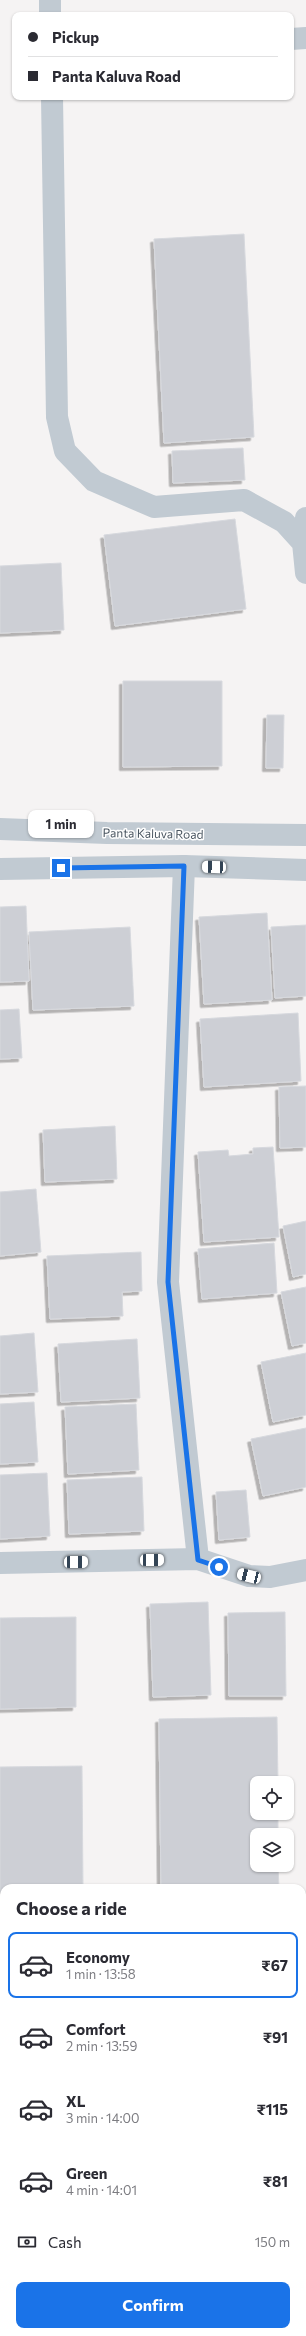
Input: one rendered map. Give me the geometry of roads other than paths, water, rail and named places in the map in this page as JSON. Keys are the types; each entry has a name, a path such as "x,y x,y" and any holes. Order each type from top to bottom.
{"street":[{"path":"50,0 50,12"},
{"path":"294,38 306,38"},
{"path":"52,100 57,417 65,451 94,481 154,507 244,500 284,522 303,543"},
{"path":"306,518 303,543 306,573"},
{"name":"Panta Kaluva Road","path":"0,829 107,833 306,835"},
{"path":"184,866 168,1282 198,1560"},
{"path":"0,869 184,866 306,870"},
{"path":"0,1563 198,1560 249,1576 270,1577 306,1570"}]}
